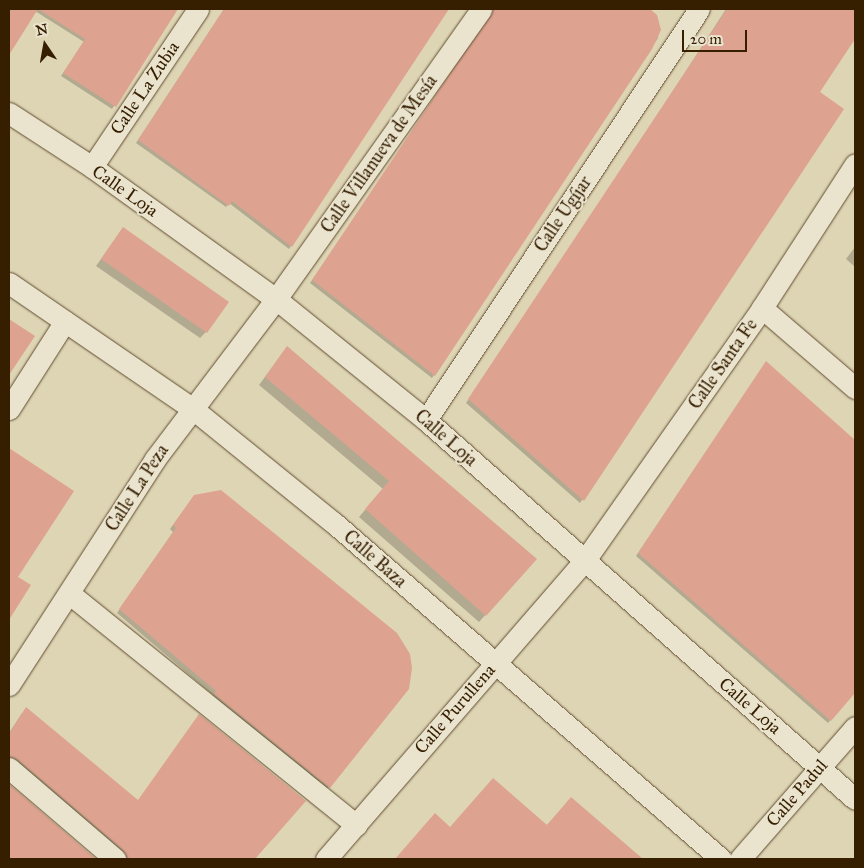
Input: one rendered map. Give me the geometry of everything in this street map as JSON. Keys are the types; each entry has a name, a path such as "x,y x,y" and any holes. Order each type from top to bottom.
{"street":[{"name":"Calle La Zubia","path":"92,167 198,9"},
{"name":"Calle Villanueva de Mesía","path":"276,299 481,9"},
{"name":"Calle Ugíjar","path":"426,420 691,12"},
{"name":"Calle Loja","path":"9,113 92,167 276,299 426,420 855,799"},
{"name":"Calle Santa Fe","path":"585,560 762,308 855,164"},
{"name":"Calle Baza","path":"9,283 193,409 334,523 721,859"},
{"name":"Calle La Peza","path":"12,674 70,594 154,459 276,299"},
{"path":"762,308 855,388"},
{"path":"9,409 65,321"},
{"name":"Calle Purullena","path":"326,859 585,560"},
{"path":"70,594 356,824"},
{"name":"Calle Padul","path":"740,859 855,727"},
{"path":"9,768 115,859"}],"building":[{"path":"9,9 38,9 9,55"},
{"path":"38,9 178,9 116,107 63,73 85,39"},
{"path":"224,9 449,9 292,247 232,201 229,206 138,140"},
{"path":"493,9 650,9 657,15 661,30 652,49 435,376 312,280"},
{"path":"727,9 855,9 855,39 820,92 844,109 584,501 468,399"},
{"path":"123,227 229,302 207,333 101,259"},
{"path":"9,319 35,336 9,375"},
{"path":"287,346 537,559 486,616 365,509 389,481 265,377"},
{"path":"766,361 855,440 855,693 831,721 638,553"},
{"path":"9,448 74,491 18,577 31,585 9,620"},
{"path":"221,490 397,633 410,654 412,668 409,689 330,788 214,694 216,691 119,609 176,528 173,525 194,495"},
{"path":"26,707 138,800 199,714 306,801 255,859 127,859 123,850 17,759 9,756 9,734"},
{"path":"493,778 547,825 571,797 643,859 395,859 435,813 450,827"},
{"path":"9,784 96,859 9,859"}]}
